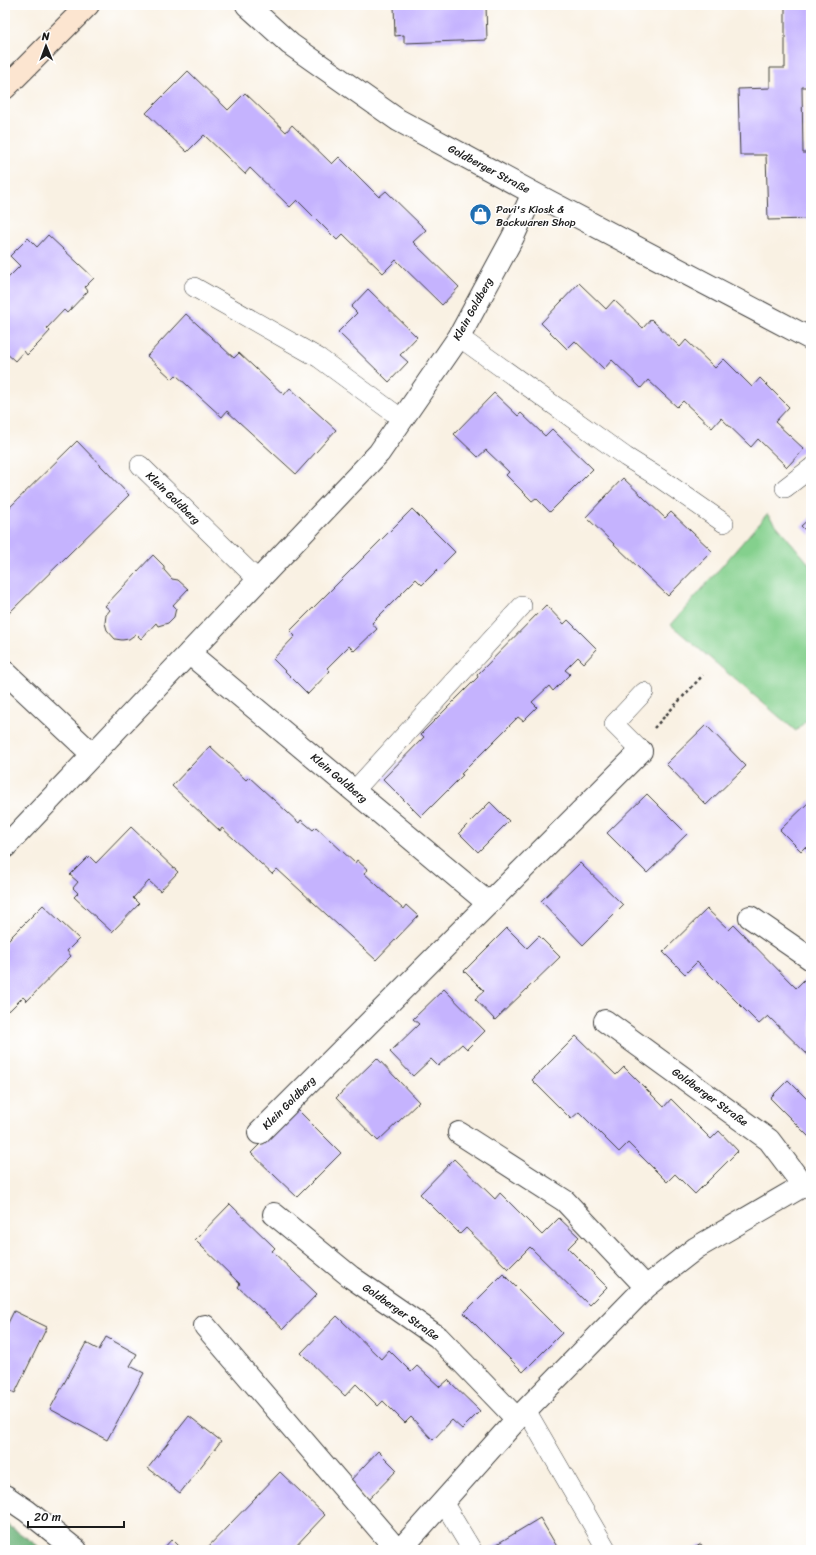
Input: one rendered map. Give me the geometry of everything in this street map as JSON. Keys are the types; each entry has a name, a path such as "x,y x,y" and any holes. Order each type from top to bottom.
{"main road":[{"path":"5,88 88,5"}],"street":[{"name":"Goldberger Straße","path":"247,5 290,44 398,120 811,340"},
{"name":"Klein Goldberg","path":"5,848 379,453 459,337 513,237 533,193"},
{"name":"Klein Goldberg","path":"189,653 488,903"},
{"path":"5,672 93,755"},
{"name":"Klein Goldberg","path":"259,1133 641,751"},
{"path":"750,917 811,958"},
{"name":"Goldberger Straße","path":"204,1326 399,1550 522,1415 646,1287 696,1248 807,1183 769,1140 605,1021"},
{"path":"459,1133 565,1201 646,1287"},
{"name":"Goldberger Straße","path":"274,1214 351,1277 438,1337 522,1415"},
{"path":"5,1496 76,1550"}],"lane":[{"path":"194,287 319,358 402,419"},
{"path":"459,337 626,457 661,479 724,523"},
{"name":"Klein Goldberg","path":"140,465 258,580"},
{"path":"785,488 811,468"},
{"path":"354,791 522,606"},
{"path":"641,751 614,724 644,692"},
{"path":"522,1415 607,1550"},
{"path":"443,1502 472,1550"}],"path":[{"path":"641,751 645,738 703,675"}],"green space":[{"path":"767,514 811,566 811,716 796,731 671,625"},
{"path":"5,1523 44,1550 5,1550"}],"building":[{"path":"394,5 486,5 487,40 404,43 404,35 395,36"},
{"path":"785,6 811,6 811,87 802,87 803,153 811,153 811,219 768,220 766,155 740,155 738,89 770,88 770,68 785,68"},
{"path":"188,71 228,110 245,93 286,132 292,125 332,164 339,157 379,197 386,191 426,230 413,242 459,287 442,305 396,260 383,273 343,234 337,240 297,200 290,207 250,168 245,174 204,135 187,152 146,113"},
{"path":"48,235 94,278 85,287 88,291 67,313 64,310 47,328 50,331 39,343 27,355 24,351 15,361 5,352 5,281 20,266 10,256 28,238 37,247"},
{"path":"579,283 606,309 614,300 643,328 651,319 680,347 686,340 715,368 724,359 752,387 760,378 789,407 775,422 804,449 787,467 758,439 751,447 721,418 712,428 683,401 677,407 648,380 641,388 612,360 604,369 575,341 567,349 541,323"},
{"path":"368,289 417,337 400,355 408,362 389,382 338,332 357,313 351,307"},
{"path":"186,314 234,358 239,353 284,395 290,388 336,430 296,474 227,411 222,417 176,375 172,379 147,356"},
{"path":"494,393 518,416 521,413 545,436 552,429 593,469 550,512 536,498 532,501 506,475 509,472 486,450 478,457 454,434"},
{"path":"77,441 129,495 7,615 5,613 5,512"},
{"path":"623,478 665,518 671,512 712,551 668,596 586,517"},
{"path":"412,509 455,552 422,585 416,579 372,623 377,629 354,651 349,646 327,668 330,671 308,694 273,659 295,636 290,631"},
{"path":"811,517 811,536 801,526"},
{"path":"153,555 164,566 164,570 172,579 178,580 188,589 173,605 176,608 174,617 168,623 158,626 156,623 141,639 136,634 129,639 115,639 107,630 105,623 106,615 110,610 105,606"},
{"path":"546,605 564,624 568,620 597,649 584,663 578,657 565,670 570,674 553,691 549,686 532,702 537,707 523,721 518,717 461,774 463,775 421,817 383,779 424,737 421,734 478,677 477,675"},
{"path":"706,725 746,766 706,805 666,764"},
{"path":"210,746 246,780 249,777 299,823 301,820 313,830 316,827 355,863 357,860 368,870 364,873 403,909 406,905 418,916 376,960 277,869 272,874 222,828 220,831 172,786"},
{"path":"647,794 687,834 647,873 607,833"},
{"path":"811,800 811,853 805,847 801,851 780,830"},
{"path":"490,802 509,821 478,852 459,833"},
{"path":"131,827 178,872 160,891 149,881 133,898 139,904 112,932 74,897 78,893 73,888 78,882 70,875 89,856 96,863"},
{"path":"580,863 623,905 583,945 541,901"},
{"path":"43,905 79,939 67,951 71,956 27,1001 23,997 9,1011 5,1007 5,943"},
{"path":"707,909 729,930 734,925 796,988 806,978 811,983 811,1058 768,1016 759,1024 697,962 685,974 663,952"},
{"path":"507,928 527,948 539,936 560,957 495,1020 475,999 484,991 464,971"},
{"path":"444,989 485,1031 467,1049 462,1044 438,1066 431,1059 413,1076 390,1052 419,1024 413,1019"},
{"path":"576,1036 616,1075 624,1067 664,1107 671,1099 711,1139 719,1131 738,1151 695,1194 675,1174 667,1182 628,1143 619,1152 579,1112 571,1119 532,1080"},
{"path":"377,1058 419,1102 378,1141 336,1098"},
{"path":"788,1080 811,1103 810,1138 770,1098"},
{"path":"296,1108 341,1153 297,1197 251,1153"},
{"path":"454,1159 495,1199 500,1193 542,1235 559,1218 579,1237 568,1248 607,1287 589,1305 530,1247 508,1269 466,1228 460,1234 420,1194"},
{"path":"230,1204 275,1248 272,1251 317,1294 283,1329 238,1287 240,1284 195,1240"},
{"path":"503,1274 562,1333 523,1372 464,1313"},
{"path":"14,1311 47,1327 15,1393 5,1388 5,1329"},
{"path":"337,1316 381,1359 389,1350 411,1372 417,1366 440,1387 448,1380 480,1411 462,1429 452,1420 433,1440 411,1417 405,1423 383,1401 378,1406 356,1384 345,1396 301,1353"},
{"path":"106,1337 137,1354 130,1366 144,1373 107,1440 50,1409 86,1343 99,1350"},
{"path":"189,1416 221,1441 180,1493 148,1468"},
{"path":"378,1451 397,1470 368,1500 349,1482"},
{"path":"280,1472 325,1515 292,1550 205,1550"},
{"path":"540,1518 559,1550 487,1550"},
{"path":"172,1539 183,1550 162,1550"},
{"path":"701,1544 705,1550 691,1550"}],"place":[{"name":"Pavi's Kiosk & Backwaren Shop","path":"481,215"}]}
